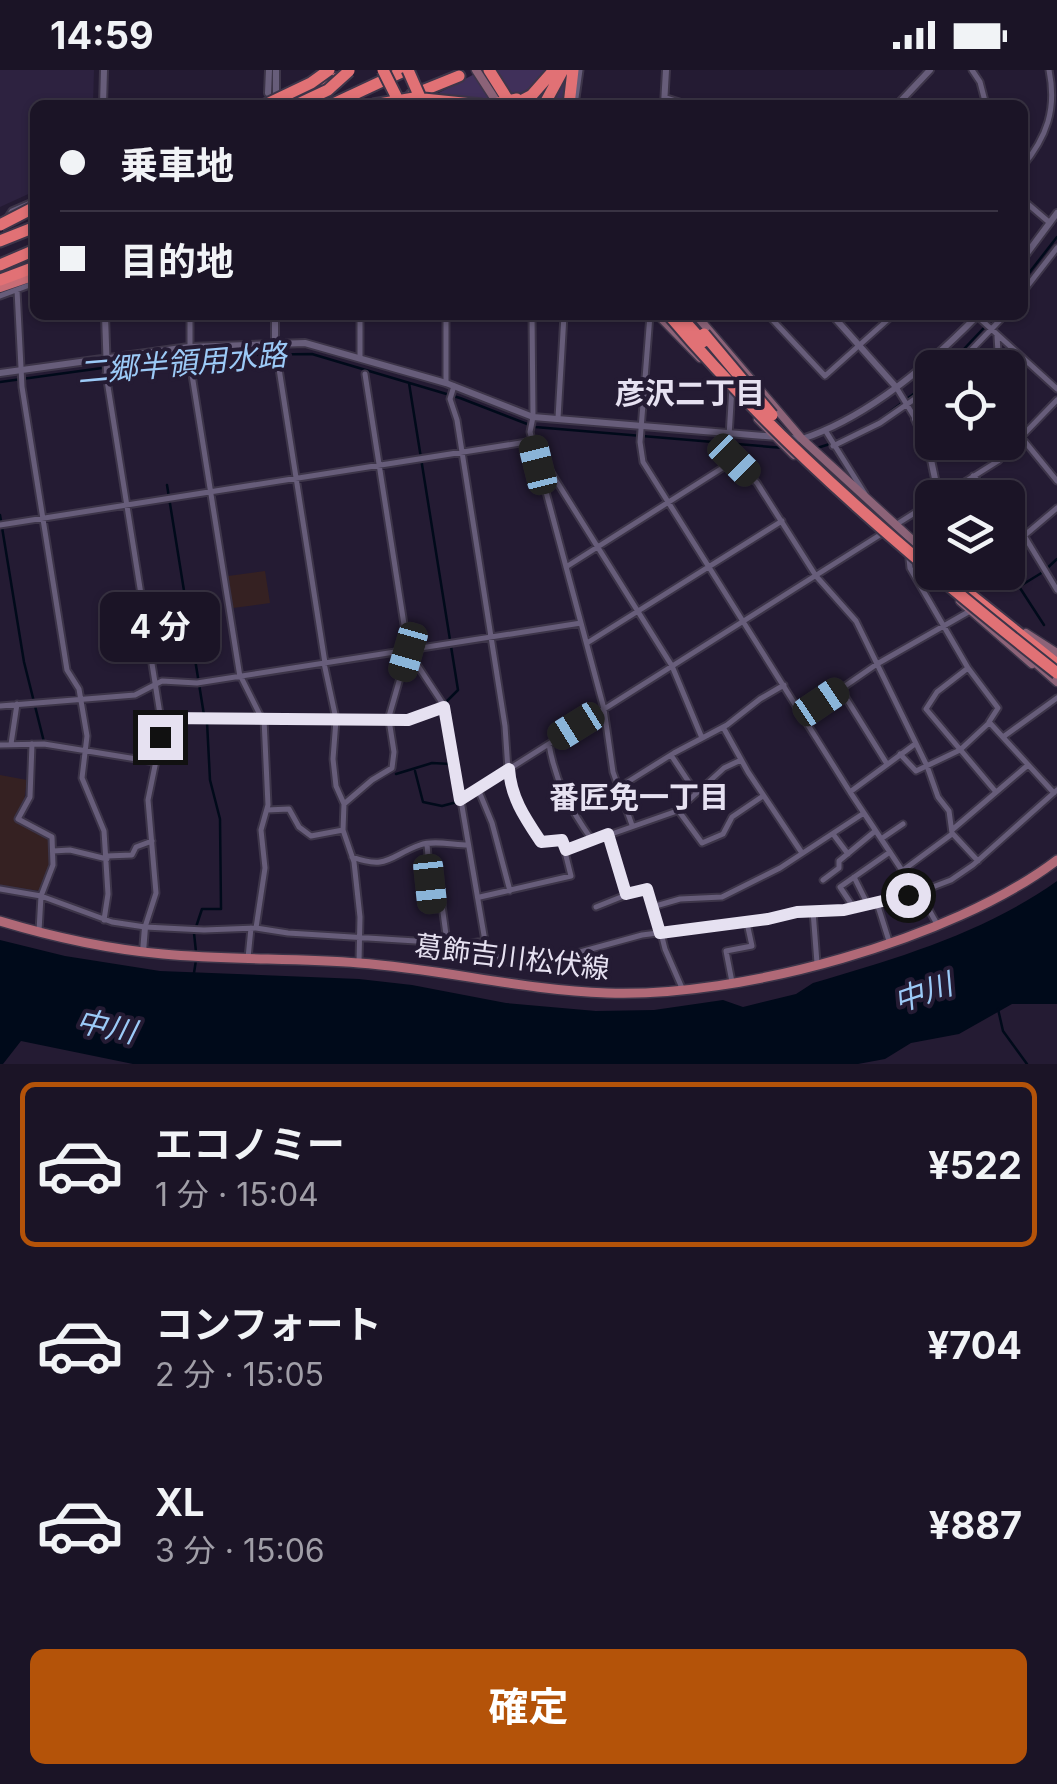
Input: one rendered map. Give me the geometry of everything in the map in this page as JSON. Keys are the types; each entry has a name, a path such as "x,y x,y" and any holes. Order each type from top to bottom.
{"highway":[{"path":"272,100 330,70"},
{"path":"272,100 351,70"},
{"path":"307,100 351,70"},
{"path":"314,100 351,70"},
{"path":"383,70 399,100"},
{"path":"343,100 407,70 422,100"},
{"path":"360,100 423,70"},
{"path":"489,70 511,100"},
{"path":"497,70 512,100 538,88"},
{"path":"539,70 542,100"},
{"path":"522,100 554,70"},
{"path":"546,100 563,70"},
{"path":"573,100 576,70"},
{"path":"413,100 469,72"},
{"path":"400,100 469,72"},
{"path":"408,100 440,100"},
{"path":"0,226 30,210"},
{"path":"0,240 30,229"},
{"path":"0,248 30,237"},
{"path":"0,265 30,250"},
{"path":"0,284 30,269"},
{"path":"0,284 30,276"},
{"path":"673,320 778,433 842,494 1057,673"},
{"path":"688,320 772,415 915,545"},
{"path":"966,590 1057,659"}],"main road":[{"path":"469,72 494,100"},
{"path":"663,320 775,438 1057,685"},
{"path":"700,320 802,439 915,543"},
{"path":"970,590 1057,659"},
{"path":"956,597 1057,685"},
{"name":"葛飾吉川松伏線","path":"0,921 143,952 360,963 431,970 506,985 606,993 683,990 817,964 889,942 1004,895 1057,860"}],"street":[{"path":"104,70 104,100"},
{"path":"272,100 273,70"},
{"path":"664,100 666,70"},
{"path":"901,100 930,70"},
{"path":"972,70 985,100"},
{"path":"1028,159 1049,127 1054,107 1048,70"},
{"path":"1028,204 1050,222"},
{"path":"1028,252 1057,213"},
{"path":"1028,284 1057,248"},
{"path":"0,296 30,286"},
{"path":"18,290 22,388 67,670 79,689 87,736 82,776 104,832 108,894 104,920"},
{"path":"105,320 106,374 160,718 148,793 156,893 145,927 143,952"},
{"path":"190,320 190,362 240,677 263,719 266,810 261,830 265,868 248,958"},
{"path":"274,320 276,357 336,720 333,759 336,786 344,804 343,830 352,857 360,963"},
{"path":"360,320 364,374 408,650 444,707 485,941 501,960 506,985"},
{"path":"446,320 450,399 491,637 510,786 520,812 541,842 562,840 571,876 480,897"},
{"path":"532,320 530,430 604,708 618,788 632,825"},
{"path":"558,418 564,320"},
{"path":"650,320 640,440 643,462 937,924"},
{"path":"688,320 712,350 712,370"},
{"path":"773,320 825,376 887,320"},
{"path":"836,320 896,386 915,419"},
{"path":"0,373 190,347 274,343 319,346 450,385 533,417 802,439 827,433 896,386 976,320"},
{"path":"982,320 1057,389"},
{"path":"974,350 1002,320"},
{"path":"995,332 997,350"},
{"path":"732,357 726,449 757,483 816,576 856,621 938,797 949,811 952,832 978,861"},
{"path":"833,446 915,400"},
{"path":"1025,436 1057,400"},
{"path":"827,433 866,494 856,496 850,502 852,508"},
{"path":"0,525 533,442"},
{"path":"533,442 672,666 702,738"},
{"path":"1025,443 1057,481"},
{"path":"566,567 734,460"},
{"path":"967,480 999,460"},
{"path":"973,476 977,480"},
{"path":"1057,508 1025,534 1057,590"},
{"path":"460,800 915,513"},
{"path":"587,643 782,522"},
{"path":"900,754 912,769 926,766 960,750 998,708 968,668 910,568 915,546"},
{"path":"974,590 975,594"},
{"path":"802,715 877,664 970,611"},
{"path":"0,706 135,695 162,681 197,683 240,677 582,622"},
{"path":"344,804 392,768 394,752 388,720 408,650"},
{"path":"968,668 937,692 926,706 996,792"},
{"path":"618,788 724,727 784,685"},
{"path":"840,690 886,764"},
{"path":"1003,738 1057,698"},
{"path":"11,744 17,704"},
{"path":"160,718 408,720 444,707"},
{"path":"501,960 512,964 540,962 620,939 854,908 918,892 958,876 1056,792 989,722"},
{"path":"724,727 740,760 802,853"},
{"path":"0,745 32,744 155,762"},
{"path":"32,744 31,789 18,819 52,834 52,868 41,896 39,931"},
{"path":"548,744 567,804 592,840"},
{"path":"850,792 915,744"},
{"path":"671,756 696,793"},
{"path":"566,850 678,810 724,768 740,760"},
{"path":"902,871 1028,764"},
{"path":"478,788 510,891"},
{"path":"678,810 702,843 722,834 732,817 764,796"},
{"path":"266,810 289,809 299,827 312,836 343,830"},
{"path":"652,906 722,897 864,813"},
{"path":"880,839 904,824"},
{"path":"823,880 875,831"},
{"path":"608,834 626,894"},
{"path":"833,834 848,854"},
{"path":"52,851 70,850 107,858 132,854 152,841"},
{"path":"352,857 375,864 428,844 468,845"},
{"path":"428,844 432,905 442,905 447,942"},
{"path":"854,908 840,887 890,852"},
{"path":"854,878 868,905"},
{"path":"0,889 41,896 104,920 145,927 253,928 464,944 485,941"},
{"path":"596,908 647,889 664,949 683,990"},
{"path":"877,903 889,942"},
{"path":"813,911 817,964"},
{"path":"732,982 726,950 752,946 747,922"}],"shaded area":[{"path":"0,70 94,70 93,100 30,100 30,193 0,207"},
{"path":"482,70 570,70 567,100 425,100"},
{"path":"265,571 270,603 233,608 228,576"},
{"path":"0,775 27,780 24,802 14,819 39,830 48,840 50,865 40,891 0,885"}],"water":[{"name":"中川","path":"1057,881 1057,1004 1012,1004 959,1034 911,1043 885,1059 858,1064 133,1064 21,1041 0,1064 0,940 65,956 160,971 359,979 506,1003 596,1011 654,1010 723,1000 743,1007 796,994 813,983 970,930"}],"waterway":[{"name":"二郷半領用水路","path":"1028,274 1057,237"},
{"name":"二郷半領用水路","path":"963,350 991,320"},
{"name":"二郷半領用水路","path":"110,367 226,355 312,354 460,398 535,427 784,448"},
{"name":"二郷半領用水路","path":"0,382 102,368"},
{"path":"409,383 458,690 443,705"},
{"name":"二郷半領用水路","path":"840,440 878,421 915,393"},
{"name":"二郷半領用水路","path":"817,448 833,443"},
{"path":"979,475 981,480"},
{"path":"167,485 204,715"},
{"path":"0,515 24,662 44,742"},
{"path":"1025,583 1057,559"},
{"path":"1021,590 1044,625"},
{"path":"196,952 194,933 202,909 221,909 220,819 210,780 207,722"},
{"path":"396,774 432,763 451,764"},
{"path":"415,771 423,802 442,806 457,802"},
{"path":"194,973 196,960"},
{"path":"998,1009 1003,1031 1027,1064"}],"district":[{"name":"彦沢二丁目","path":"690,394"},
{"name":"番匠免一丁目","path":"639,798"}],"route":[{"path":"160,737 160,718 408,720 444,707 460,800 509,769 510,786 520,812 541,842 562,840 566,850 608,834 626,894 647,889 660,933 797,912 844,910 908,895"}]}
